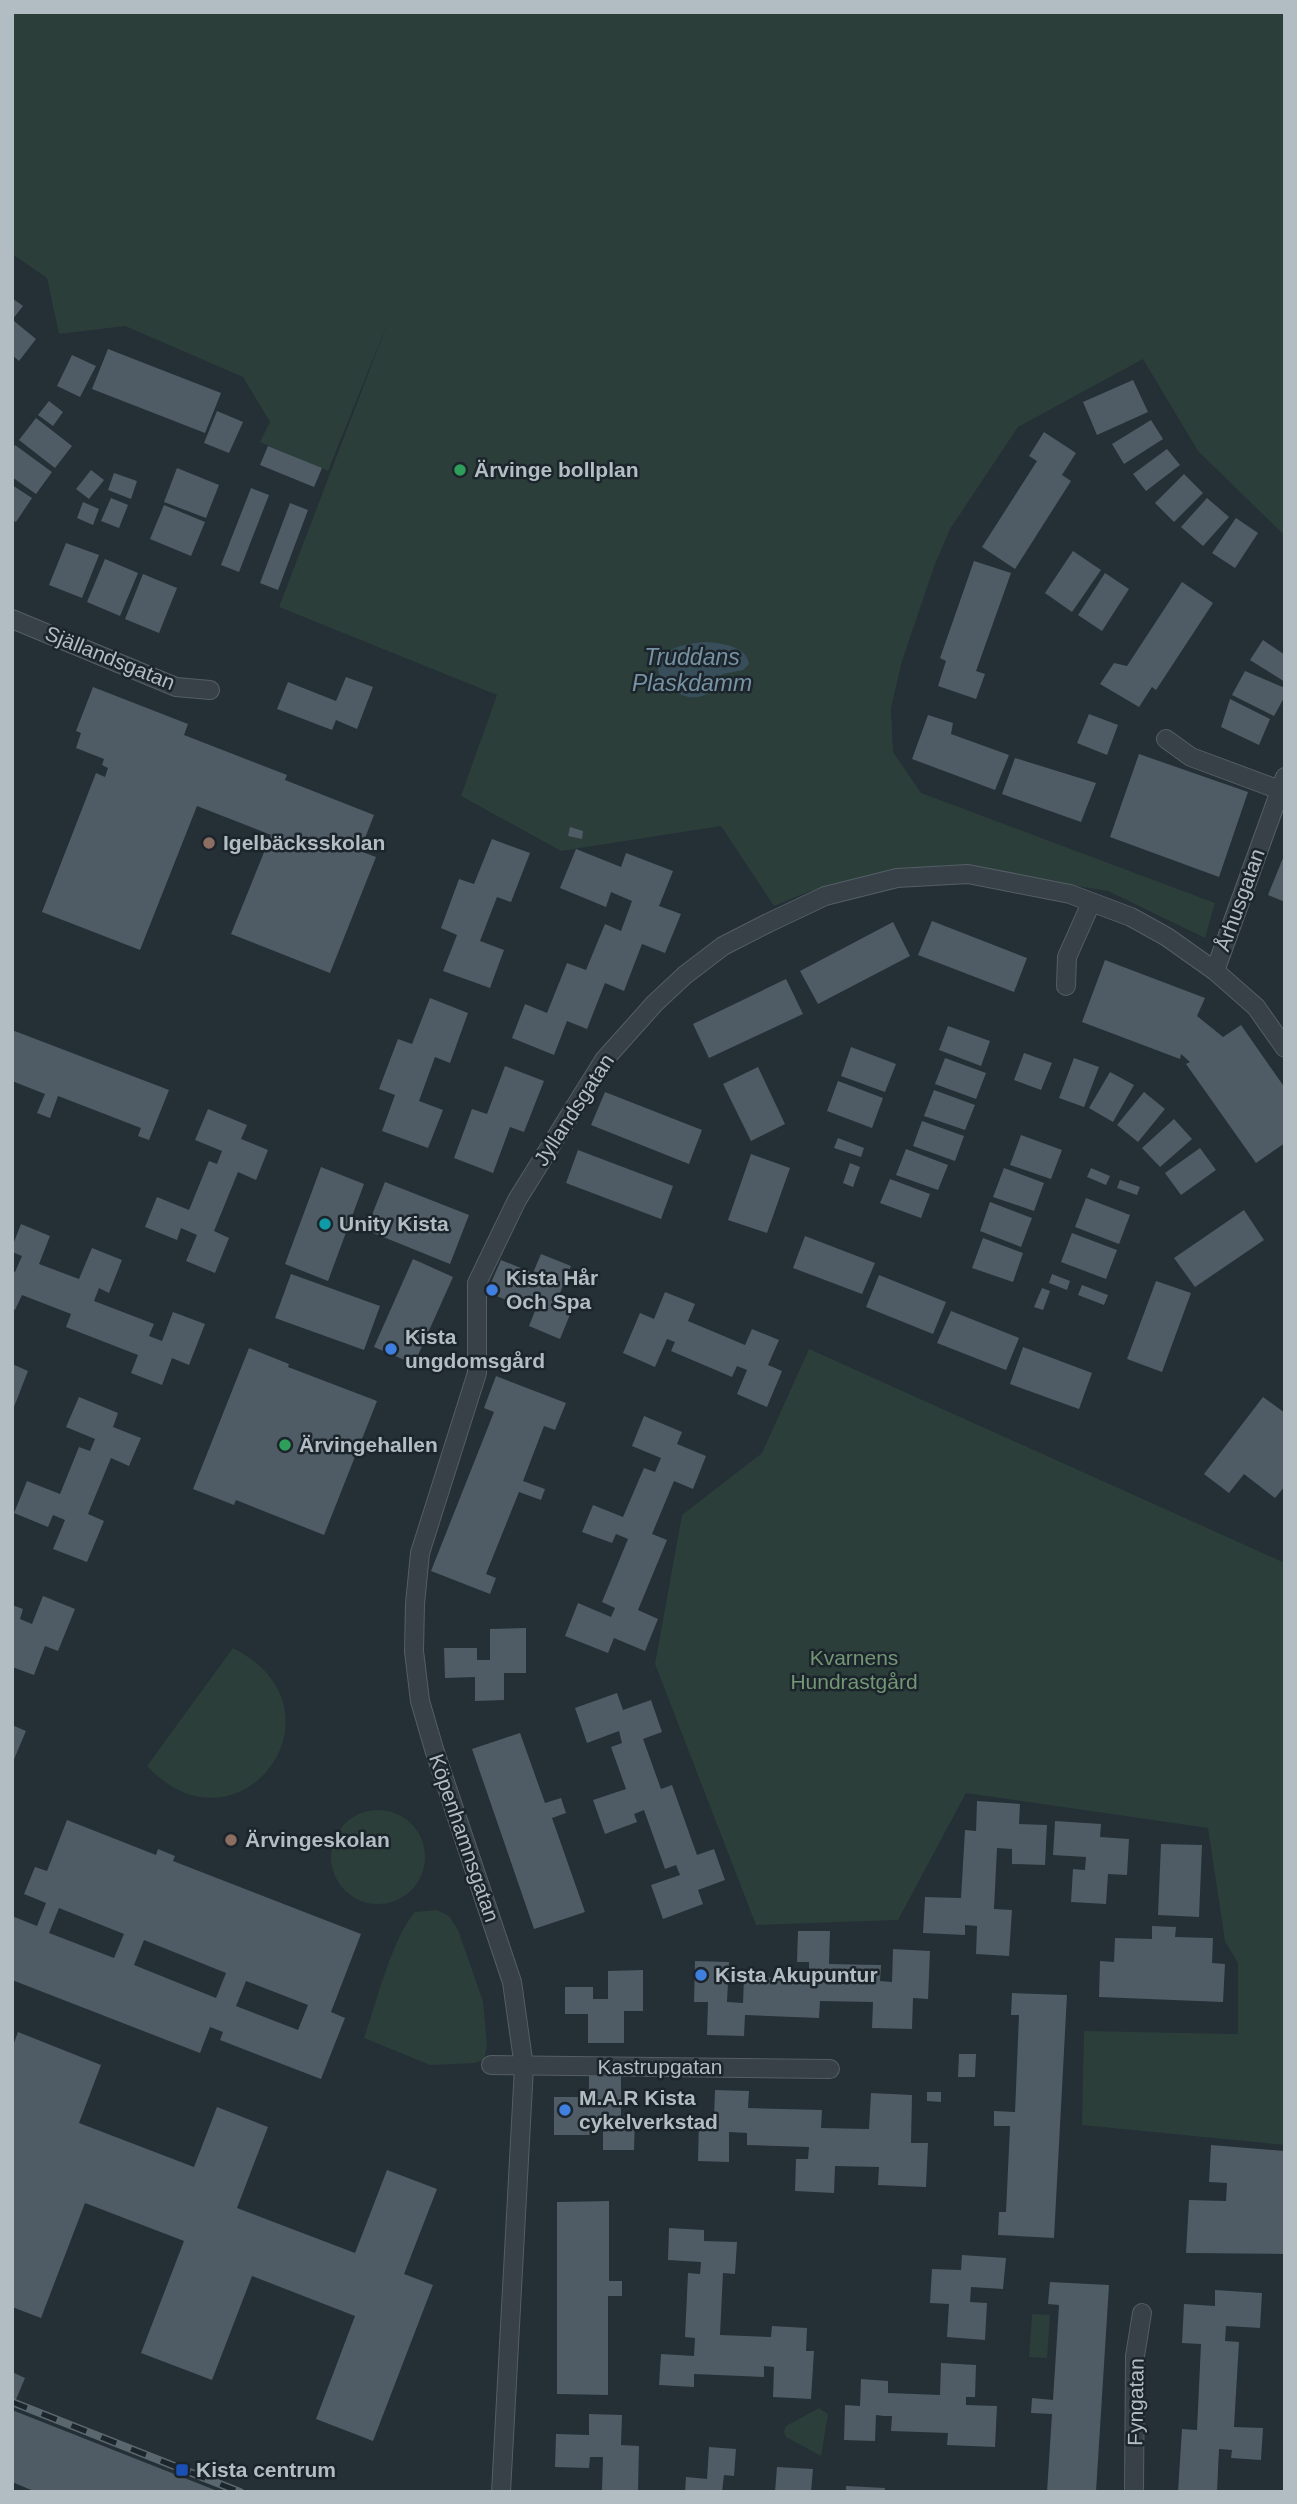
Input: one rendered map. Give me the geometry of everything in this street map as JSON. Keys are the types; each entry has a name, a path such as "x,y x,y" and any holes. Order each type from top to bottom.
{"street":[{"name":"Själlandsgatan","path":"12,619 176,687 209,690"},
{"name":"Århusgatan","path":"1166,739 1191,757 1283,786 1214,971"},
{"name":"Jyllandsgatan","path":"517,1200 604,1060 685,975 723,946 825,896 897,878 968,874 1070,894 1131,917 1167,937 1214,971 1256,1007 1285,1048"},
{"path":"1066,986 1067,957 1091,903"},
{"name":"Köpenhamnsgatan","path":"501,2492 524,2067 512,1982 434,1749 420,1700 414,1651 420,1553 477,1373 477,1283 517,1200"},
{"name":"Kastrupgatan","path":"491,2065 830,2068"},
{"name":"Fyngatan","path":"1134,2492 1135,2356 1142,2313"}],"green space":[{"path":"12,12 1285,12 1285,536 1198,451 1143,359 1018,427 950,529 935,564 902,661 891,708 893,752 921,793 1215,903 1205,938 1108,891 947,865 890,871 808,892 774,906 721,826 561,851 461,796 497,695 279,607 388,322 328,471 260,442 270,422 243,377 125,326 59,334 47,278 12,254"},
{"name":"Kvarnens Hundrastgård","path":"809,1349 1285,1563 1285,2145 1082,2125 1084,2031 1238,2034 1238,1963 1225,1941 1208,1828 966,1793 898,1920 756,1925 655,1664 682,1515 762,1453"},
{"path":"233,1648 268,1675 284,1706 284,1738 270,1767 247,1788 216,1798 182,1792 147,1766"},
{"path":"378,1810 396,1814 411,1824 421,1839 425,1857 421,1875 411,1890 396,1900 378,1904 360,1900 345,1890 335,1875 331,1857 335,1839 345,1824 360,1814"},
{"path":"437,1910 449,1916 458,1930 483,2001 487,2045 484,2060 475,2063 430,2065 364,2038 392,1954 407,1923 415,1912"},
{"path":"1032,2314 1050,2315 1047,2358 1029,2357"},
{"path":"819,2408 828,2414 821,2456 786,2437 784,2432 786,2426"}],"water":[{"name":"Truddans Plaskdamm","path":"706,642 738,649 744,653 749,664 743,670 723,674 705,695 692,697 679,694 667,686 660,676 658,665 664,654 680,646"}],"building":[{"path":"12,298 23,306 12,320"},
{"path":"14,321 36,339 19,361 12,355"},
{"path":"108,349 221,393 205,433 92,389"},
{"path":"72,355 96,366 80,397 57,386"},
{"path":"1133,380 1148,412 1097,435 1083,402"},
{"path":"49,401 63,412 53,426 38,415"},
{"path":"217,411 243,422 229,453 204,443"},
{"path":"36,418 72,446 55,468 19,440"},
{"path":"1151,420 1163,439 1124,464 1112,444"},
{"path":"1044,432 1076,453 1062,475 1071,481 1015,569 982,547 1037,461 1029,456"},
{"path":"15,445 52,472 36,494 12,477 12,449"},
{"path":"268,446 322,468 314,487 260,465"},
{"path":"1167,449 1180,465 1146,491 1133,474"},
{"path":"177,468 219,485 206,518 164,502"},
{"path":"91,470 104,480 89,499 76,489"},
{"path":"114,473 137,481 131,499 108,490"},
{"path":"1184,474 1203,493 1174,522 1155,503"},
{"path":"12,485 32,498 16,522 12,520"},
{"path":"251,488 269,495 239,572 221,565"},
{"path":"111,498 128,505 119,528 101,521"},
{"path":"1207,498 1229,517 1203,546 1181,527"},
{"path":"83,502 99,509 93,525 77,518"},
{"path":"290,503 308,510 278,590 260,583"},
{"path":"164,505 205,522 191,556 150,539"},
{"path":"1236,518 1258,533 1235,568 1212,553"},
{"path":"66,543 99,555 82,598 49,585"},
{"path":"1073,551 1101,570 1072,612 1045,593"},
{"path":"105,559 138,573 120,616 87,602"},
{"path":"974,561 1011,573 976,671 985,674 976,699 938,686 946,661 940,658"},
{"path":"1105,573 1129,589 1102,631 1078,615"},
{"path":"143,574 177,588 159,633 125,619"},
{"path":"1182,582 1213,603 1156,690 1152,687 1139,707 1100,684 1114,663 1127,666"},
{"path":"1263,640 1285,655 1285,682 1250,660"},
{"path":"1245,671 1285,688 1285,696 1274,716 1232,695"},
{"path":"346,677 373,687 357,729 336,720 332,730 277,709 288,682 336,701"},
{"path":"93,687 188,724 184,735 287,775 285,780 374,815 360,851 376,857 330,973 231,934 271,835 197,806 140,950 42,912 96,773 105,777 108,768 102,765 104,759 76,748 81,733 76,731"},
{"path":"1230,699 1270,719 1259,745 1221,727"},
{"path":"1089,714 1118,725 1107,755 1077,743"},
{"path":"928,715 953,723 951,734 1009,755 995,790 912,759"},
{"path":"1139,754 1248,792 1219,877 1110,837"},
{"path":"1015,758 1096,783 1081,822 1002,794"},
{"path":"570,827 583,831 582,839 568,836"},
{"path":"492,839 530,853 511,902 497,897 480,941 504,950 490,988 443,971 457,935 441,928 459,879 474,884"},
{"path":"576,849 621,867 626,853 673,871 659,906 681,914 665,953 642,944 624,991 605,983 587,1029 567,1021 554,1055 512,1038 525,1004 547,1013 567,963 586,970 605,924 621,931 632,901 611,892 606,907 560,888"},
{"path":"1285,853 1285,902 1268,895"},
{"path":"932,921 1027,958 1014,992 918,955"},
{"path":"893,922 910,956 818,1004 800,971"},
{"path":"1105,960 1205,998 1197,1016 1223,1037 1241,1025 1285,1088 1285,1143 1256,1163 1186,1064 1190,1062 1181,1054 1180,1059 1082,1022"},
{"path":"786,979 803,1014 709,1058 693,1024"},
{"path":"430,998 468,1013 450,1063 435,1057 419,1101 443,1110 428,1148 382,1131 395,1095 379,1089 398,1039 412,1044"},
{"path":"948,1026 990,1041 981,1066 939,1050"},
{"path":"12,1030 169,1090 149,1140 138,1136 141,1128 58,1096 50,1118 37,1113 45,1094 12,1081"},
{"path":"851,1047 896,1064 885,1092 841,1076"},
{"path":"1024,1053 1052,1063 1041,1090 1014,1080"},
{"path":"945,1058 986,1073 976,1099 935,1084"},
{"path":"1074,1058 1099,1067 1084,1107 1059,1098"},
{"path":"505,1066 544,1081 524,1132 510,1127 493,1173 454,1158 472,1109 487,1114"},
{"path":"758,1067 785,1124 751,1141 723,1084"},
{"path":"1110,1072 1134,1085 1113,1122 1089,1108"},
{"path":"838,1081 883,1098 872,1128 827,1111"},
{"path":"934,1090 975,1105 965,1130 924,1116"},
{"path":"605,1092 702,1130 689,1164 591,1125"},
{"path":"1144,1092 1165,1109 1138,1142 1117,1125"},
{"path":"208,1109 247,1125 241,1139 268,1150 256,1180 238,1172 214,1231 229,1238 215,1273 186,1261 197,1235 181,1228 177,1240 145,1227 157,1197 189,1210 209,1161 217,1164 222,1151 195,1140"},
{"path":"1174,1119 1192,1139 1160,1167 1142,1148"},
{"path":"922,1121 964,1136 955,1161 913,1146"},
{"path":"1021,1135 1062,1150 1051,1179 1010,1165"},
{"path":"838,1138 864,1148 861,1157 834,1148"},
{"path":"1200,1148 1216,1170 1181,1195 1165,1173"},
{"path":"906,1149 948,1165 938,1190 896,1175"},
{"path":"578,1150 673,1186 661,1219 566,1183"},
{"path":"751,1154 790,1168 767,1233 728,1220"},
{"path":"850,1163 860,1167 853,1187 843,1183"},
{"name":"Unity Kista","path":"321,1167 364,1184 328,1281 285,1264"},
{"path":"1004,1168 1044,1183 1034,1211 993,1197"},
{"path":"1091,1168 1110,1176 1106,1185 1087,1177"},
{"path":"890,1179 930,1194 921,1218 880,1203"},
{"path":"1120,1180 1140,1187 1137,1195 1117,1188"},
{"name":"Unity Kista","path":"385,1182 469,1215 450,1264 366,1230"},
{"path":"1086,1198 1130,1215 1119,1244 1075,1227"},
{"path":"990,1202 1032,1218 1021,1247 980,1231"},
{"path":"1244,1210 1264,1240 1195,1287 1174,1258"},
{"path":"21,1224 50,1236 39,1264 79,1279 92,1248 122,1260 109,1293 99,1288 94,1301 154,1324 149,1336 162,1341 173,1312 205,1324 189,1365 172,1358 162,1385 131,1373 138,1355 66,1327 71,1314 22,1295 15,1310 12,1309 12,1271 15,1272 22,1256 12,1252 12,1247"},
{"path":"1072,1233 1117,1250 1106,1279 1061,1262"},
{"path":"805,1236 875,1263 862,1294 793,1268"},
{"path":"983,1238 1023,1253 1013,1282 972,1268"},
{"path":"541,1254 571,1266 560,1293 576,1300 560,1339 529,1326 539,1301 528,1297 523,1307 487,1292 501,1260 533,1273"},
{"name":"Unity Kista","path":"413,1259 453,1277 414,1364 374,1347"},
{"name":"Unity Kista","path":"291,1274 380,1306 364,1350 275,1318"},
{"path":"1052,1274 1070,1281 1067,1290 1049,1283"},
{"path":"879,1275 946,1302 933,1334 866,1307"},
{"path":"1156,1281 1191,1293 1162,1372 1127,1359"},
{"path":"1082,1285 1108,1295 1104,1305 1078,1295"},
{"path":"1042,1288 1050,1291 1043,1310 1034,1307"},
{"path":"665,1292 695,1304 688,1321 745,1345 752,1329 779,1340 768,1365 782,1371 767,1407 737,1394 747,1370 737,1366 732,1377 671,1351 675,1342 667,1339 655,1367 623,1353 640,1313 654,1319"},
{"path":"951,1311 1019,1338 1006,1370 937,1343"},
{"path":"1023,1347 1092,1373 1079,1409 1010,1384"},
{"name":"Ärvingehallen","path":"249,1348 289,1364 288,1367 377,1401 324,1535 236,1500 234,1505 193,1489"},
{"path":"12,1364 28,1371 12,1412"},
{"path":"496,1376 566,1403 555,1430 544,1426 523,1481 545,1489 541,1500 519,1492 486,1574 496,1578 490,1594 431,1571 494,1412 484,1408"},
{"path":"79,1397 118,1413 113,1427 141,1438 129,1466 111,1458 88,1514 104,1521 87,1562 53,1549 65,1520 53,1515 48,1527 14,1513 27,1481 60,1494 79,1447 90,1451 95,1439 66,1427"},
{"path":"1263,1397 1285,1413 1285,1486 1275,1498 1244,1474 1229,1493 1204,1474"},
{"path":"644,1416 682,1432 677,1444 706,1456 693,1489 674,1481 652,1534 667,1540 638,1610 658,1619 645,1651 614,1638 608,1653 565,1636 578,1603 611,1617 615,1608 602,1602 628,1539 616,1534 612,1543 582,1532 593,1505 623,1517 644,1468 655,1472 661,1458 632,1446"},
{"path":"43,1596 75,1609 58,1651 45,1646 34,1675 12,1667 12,1605 23,1609 20,1619 32,1624"},
{"path":"526,1628 526,1673 504,1673 504,1700 475,1701 475,1677 445,1678 444,1648 477,1648 477,1660 490,1660 490,1629"},
{"path":"617,1693 623,1710 651,1700 662,1732 643,1739 661,1789 672,1785 697,1855 714,1849 725,1880 698,1890 703,1904 663,1919 651,1885 680,1875 676,1865 665,1869 644,1810 634,1814 637,1822 605,1834 593,1800 626,1789 611,1747 622,1743 619,1731 587,1743 575,1708"},
{"path":"12,1725 26,1731 12,1764"},
{"path":"520,1733 545,1803 561,1798 566,1813 552,1818 585,1912 534,1929 472,1749"},
{"path":"977,1801 1020,1804 1019,1824 1047,1825 1045,1865 1012,1864 1012,1849 997,1848 994,1909 1012,1910 1009,1956 976,1954 977,1926 965,1925 965,1935 923,1933 925,1897 961,1898 965,1830 976,1831"},
{"path":"67,1820 156,1855 158,1849 175,1856 173,1861 361,1934 331,2012 345,2018 321,2079 220,2040 223,2032 210,2027 200,2053 12,1980 12,1916 37,1926 46,1903 24,1894 35,1867 47,1871","holes":["59,1908 124,1934 114,1958 49,1933","144,1940 226,1973 216,1998 134,1965","246,1981 308,2005 298,2030 236,2006"]},
{"path":"1055,1821 1101,1824 1100,1837 1129,1839 1127,1875 1108,1874 1106,1904 1071,1902 1073,1869 1085,1870 1086,1857 1053,1855"},
{"path":"1161,1844 1202,1845 1199,1917 1158,1915"},
{"path":"1152,1926 1176,1927 1175,1937 1213,1938 1212,1963 1225,1964 1223,2002 1099,1997 1100,1961 1114,1962 1115,1938 1152,1939"},
{"path":"798,1931 830,1931 829,1964 881,1965 880,1981 892,1982 893,1949 930,1951 928,1999 913,1998 912,2029 872,2028 873,2002 820,2001 819,2018 745,2015 744,2036 707,2035 708,2002 694,2002 695,1961 729,1962 727,2002 743,2003 744,1977 809,1979 809,1962 797,1962"},
{"path":"643,1970 643,2011 624,2011 624,2043 588,2043 588,2014 565,2014 565,1987 593,1987 593,1999 608,1999 608,1971"},
{"path":"1012,1993 1067,1995 1054,2238 998,2235 999,2212 1006,2212 1010,2126 994,2126 994,2111 1015,2112 1019,2015 1011,2015"},
{"path":"18,2032 101,2065 79,2123 194,2167 217,2107 268,2127 237,2208 355,2253 387,2170 437,2189 404,2274 433,2285 373,2441 316,2419 355,2316 252,2276 212,2380 141,2353 184,2241 85,2203 41,2318 12,2307 12,2048"},
{"path":"959,2054 976,2054 975,2077 958,2077"},
{"path":"589,2076 621,2076 621,2116 635,2116 634,2150 603,2150 603,2127 590,2127 590,2135 554,2135 554,2097 589,2097"},
{"path":"715,2090 749,2091 748,2108 822,2110 821,2128 869,2129 871,2093 912,2095 911,2143 928,2143 926,2187 878,2185 879,2167 835,2166 834,2193 795,2191 796,2159 808,2159 809,2147 747,2145 747,2133 729,2132 729,2162 698,2161 699,2118 714,2118"},
{"path":"927,2092 941,2092 941,2102 927,2101"},
{"path":"1211,2145 1285,2151 1285,2254 1186,2253 1189,2200 1226,2201 1227,2183 1209,2182"},
{"path":"609,2201 609,2281 622,2281 622,2296 608,2296 608,2395 557,2394 557,2202"},
{"path":"669,2228 704,2230 704,2241 737,2242 735,2274 723,2273 720,2335 771,2337 772,2326 807,2328 806,2351 814,2351 811,2399 773,2397 774,2367 764,2366 764,2377 694,2374 694,2387 659,2385 661,2354 694,2356 695,2338 685,2337 688,2273 700,2274 701,2262 668,2260"},
{"path":"962,2255 1006,2258 1003,2289 971,2287 970,2302 987,2303 985,2340 947,2337 949,2304 930,2303 932,2269 961,2270"},
{"path":"1050,2282 1109,2285 1096,2492 1047,2492 1052,2414 1031,2413 1032,2398 1053,2400 1059,2305 1048,2304"},
{"path":"1215,2290 1262,2293 1260,2328 1226,2326 1225,2341 1239,2342 1234,2427 1263,2428 1261,2460 1231,2458 1232,2450 1219,2449 1217,2492 1178,2492 1182,2429 1197,2430 1201,2344 1182,2343 1184,2304 1215,2306"},
{"path":"941,2363 976,2365 975,2397 966,2397 966,2405 997,2406 995,2447 947,2445 948,2433 891,2431 892,2416 876,2415 875,2441 844,2440 845,2405 860,2406 861,2379 888,2381 888,2393 940,2395"},
{"path":"12,2372 25,2378 12,2409"},
{"path":"12,2410 220,2492 36,2492 12,2482"},
{"path":"589,2414 622,2415 621,2445 639,2446 638,2491 602,2490 603,2457 590,2457 589,2468 555,2467 556,2434 589,2435"},
{"path":"709,2447 736,2449 734,2476 724,2475 722,2492 685,2492 686,2477 707,2479"},
{"path":"777,2467 813,2469 811,2492 775,2492"},
{"path":"846,2486 885,2488 884,2492 846,2492"}],"railway":[{"path":"12,2402 240,2492"}],"place":[{"name":"Ärvinge bollplan","path":"460,470"},
{"name":"Igelbäcksskolan","path":"209,843"},
{"name":"Unity Kista","path":"325,1224"},
{"name":"Kista Hår Och Spa","path":"492,1290"},
{"name":"Kista ungdomsgård","path":"391,1349"},
{"name":"Ärvingehallen","path":"285,1445"},
{"name":"Ärvingeskolan","path":"231,1840"},
{"name":"Kista Akupuntur","path":"701,1975"},
{"name":"M.A.R Kista cykelverkstad","path":"565,2110"},
{"name":"Kista centrum","path":"182,2470"}]}
